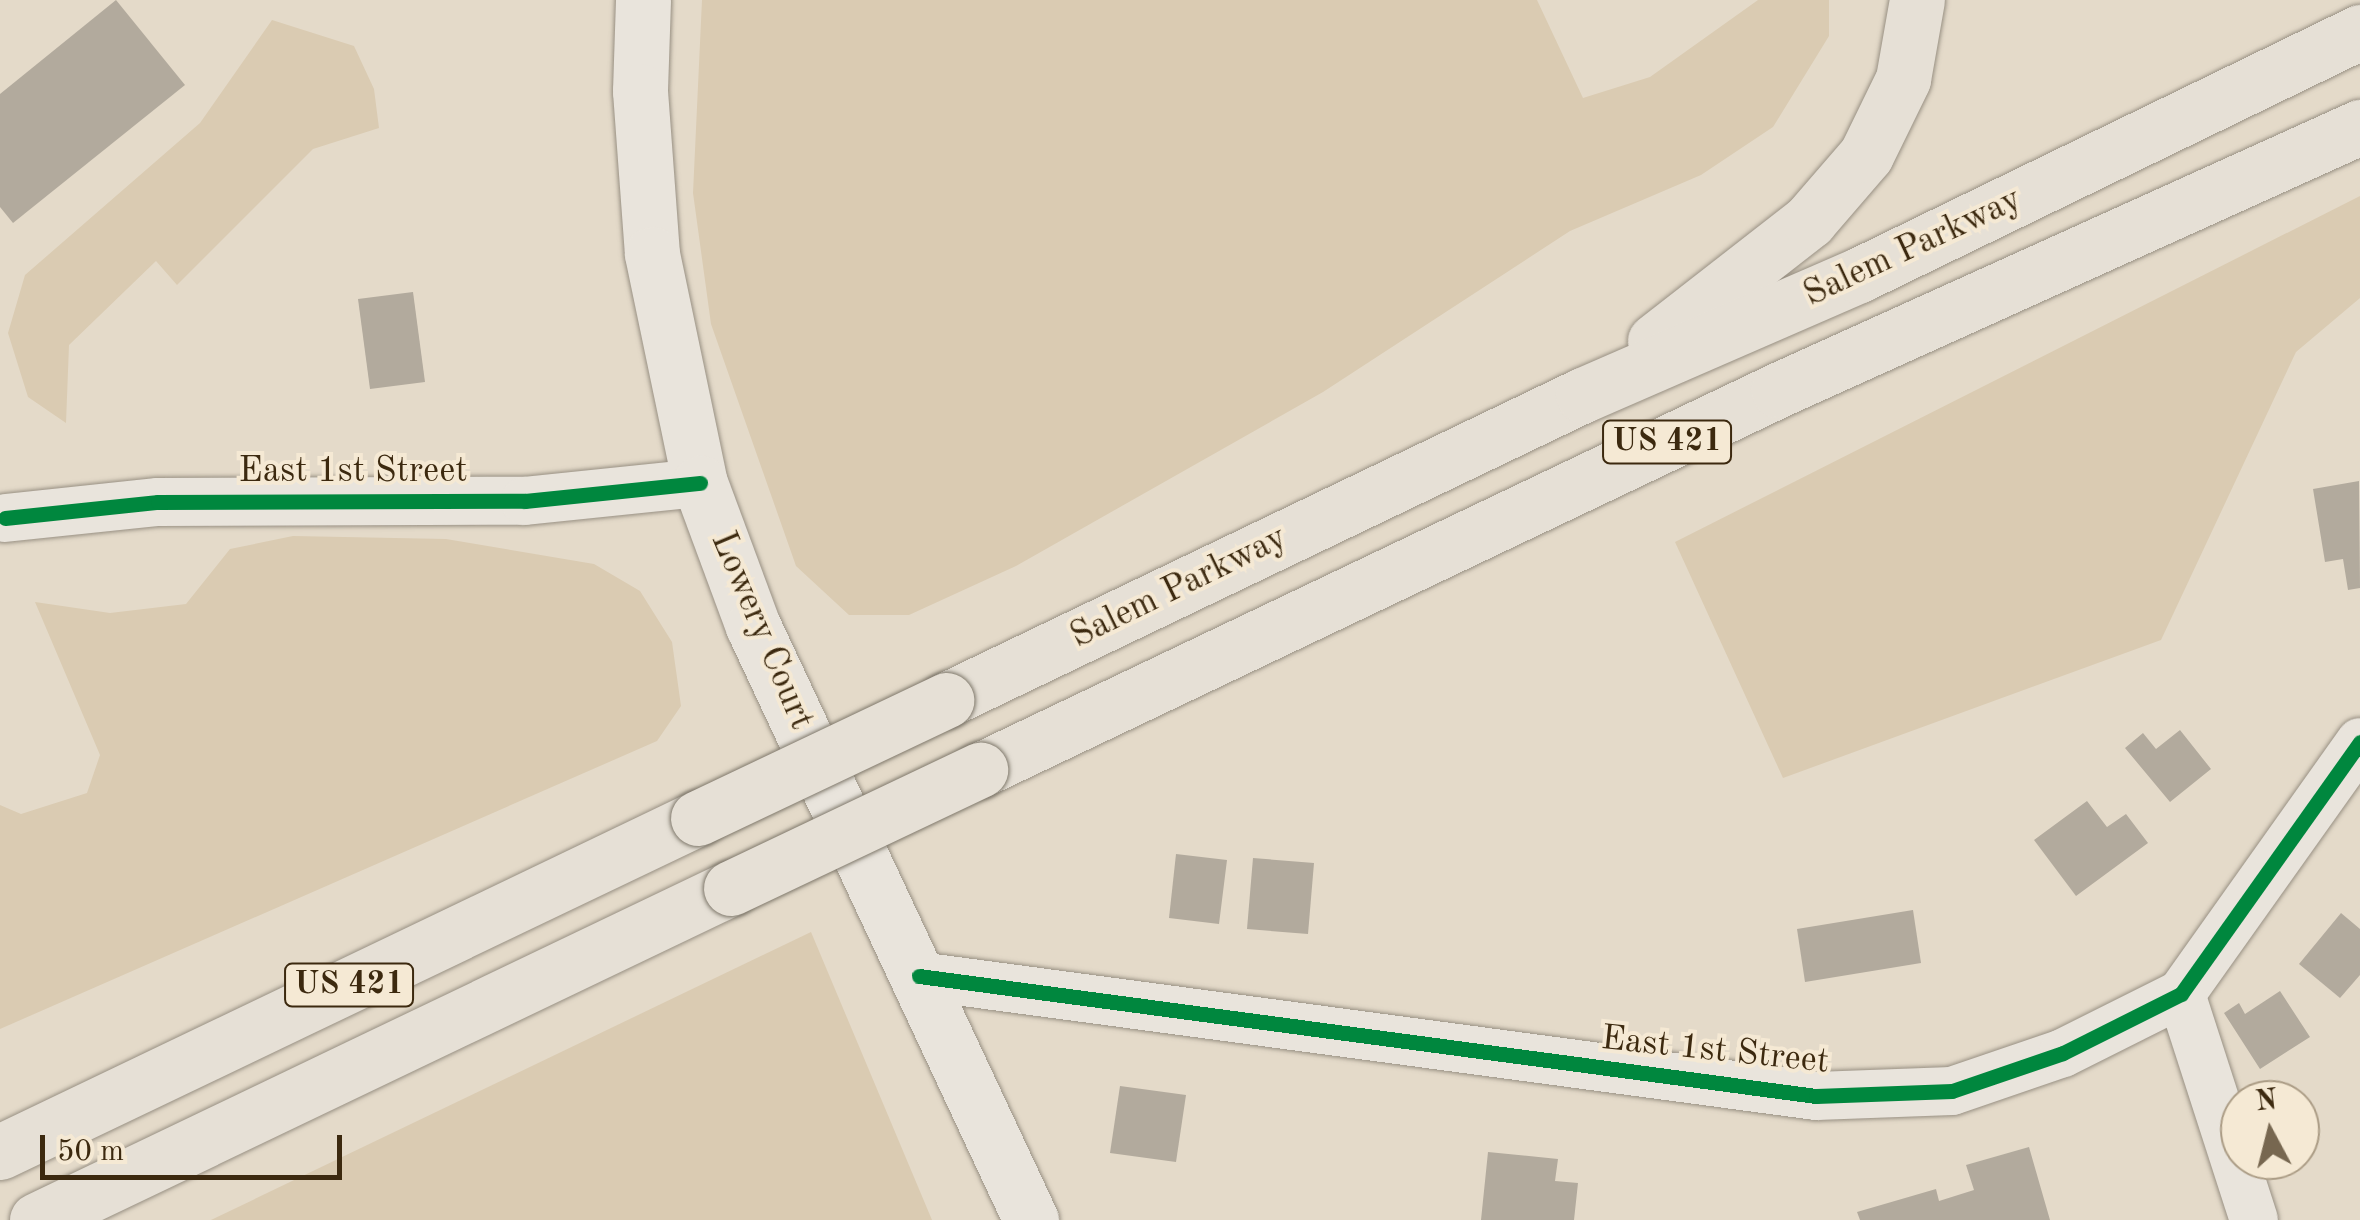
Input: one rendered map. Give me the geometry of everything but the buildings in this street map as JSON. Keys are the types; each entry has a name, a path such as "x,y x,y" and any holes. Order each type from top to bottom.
{"highway":[{"path":"1583,395 1772,253 1839,189 1866,155 1903,79 1918,0"},
{"name":"Salem Parkway","path":"0,1152 1583,395 1859,275 2360,32"},
{"name":"Salem Parkway","path":"37,1220 1778,390 2360,127"}],"main road":[{"name":"Lowery Court","path":"643,0 640,108 652,254 700,483 754,626 1031,1220"}],"street":[{"name":"East 1st Street","path":"5,518 158,502 526,502 700,483"},
{"name":"East 1st Street","path":"919,976 1816,1096 1952,1091 2063,1053 2181,994 2360,742"},
{"path":"2181,994 2254,1220"}],"shaded area":[{"path":"702,0 1537,0 1583,98 1650,77 1758,0 1829,0 1829,36 1773,127 1701,175 1570,231 1323,392 1016,566 909,615 849,615 796,566 711,324 693,193"},
{"path":"272,20 354,46 374,89 379,128 313,149 177,285 156,261 69,345 66,423 28,397 8,333 25,275 200,123"},
{"path":"2360,196 2360,298 2296,352 2161,640 1783,778 1675,542"},
{"path":"293,536 446,539 594,564 640,591 672,642 681,706 657,741 0,1029 0,805 21,814 87,793 100,755 35,602 110,613 186,604 230,549"},
{"path":"811,932 932,1220 211,1220"}],"cycle path":[{"path":"5,518 158,502 525,501 700,483"},
{"path":"919,976 1816,1096 1952,1091 2063,1053 2181,994 2360,742"}]}
